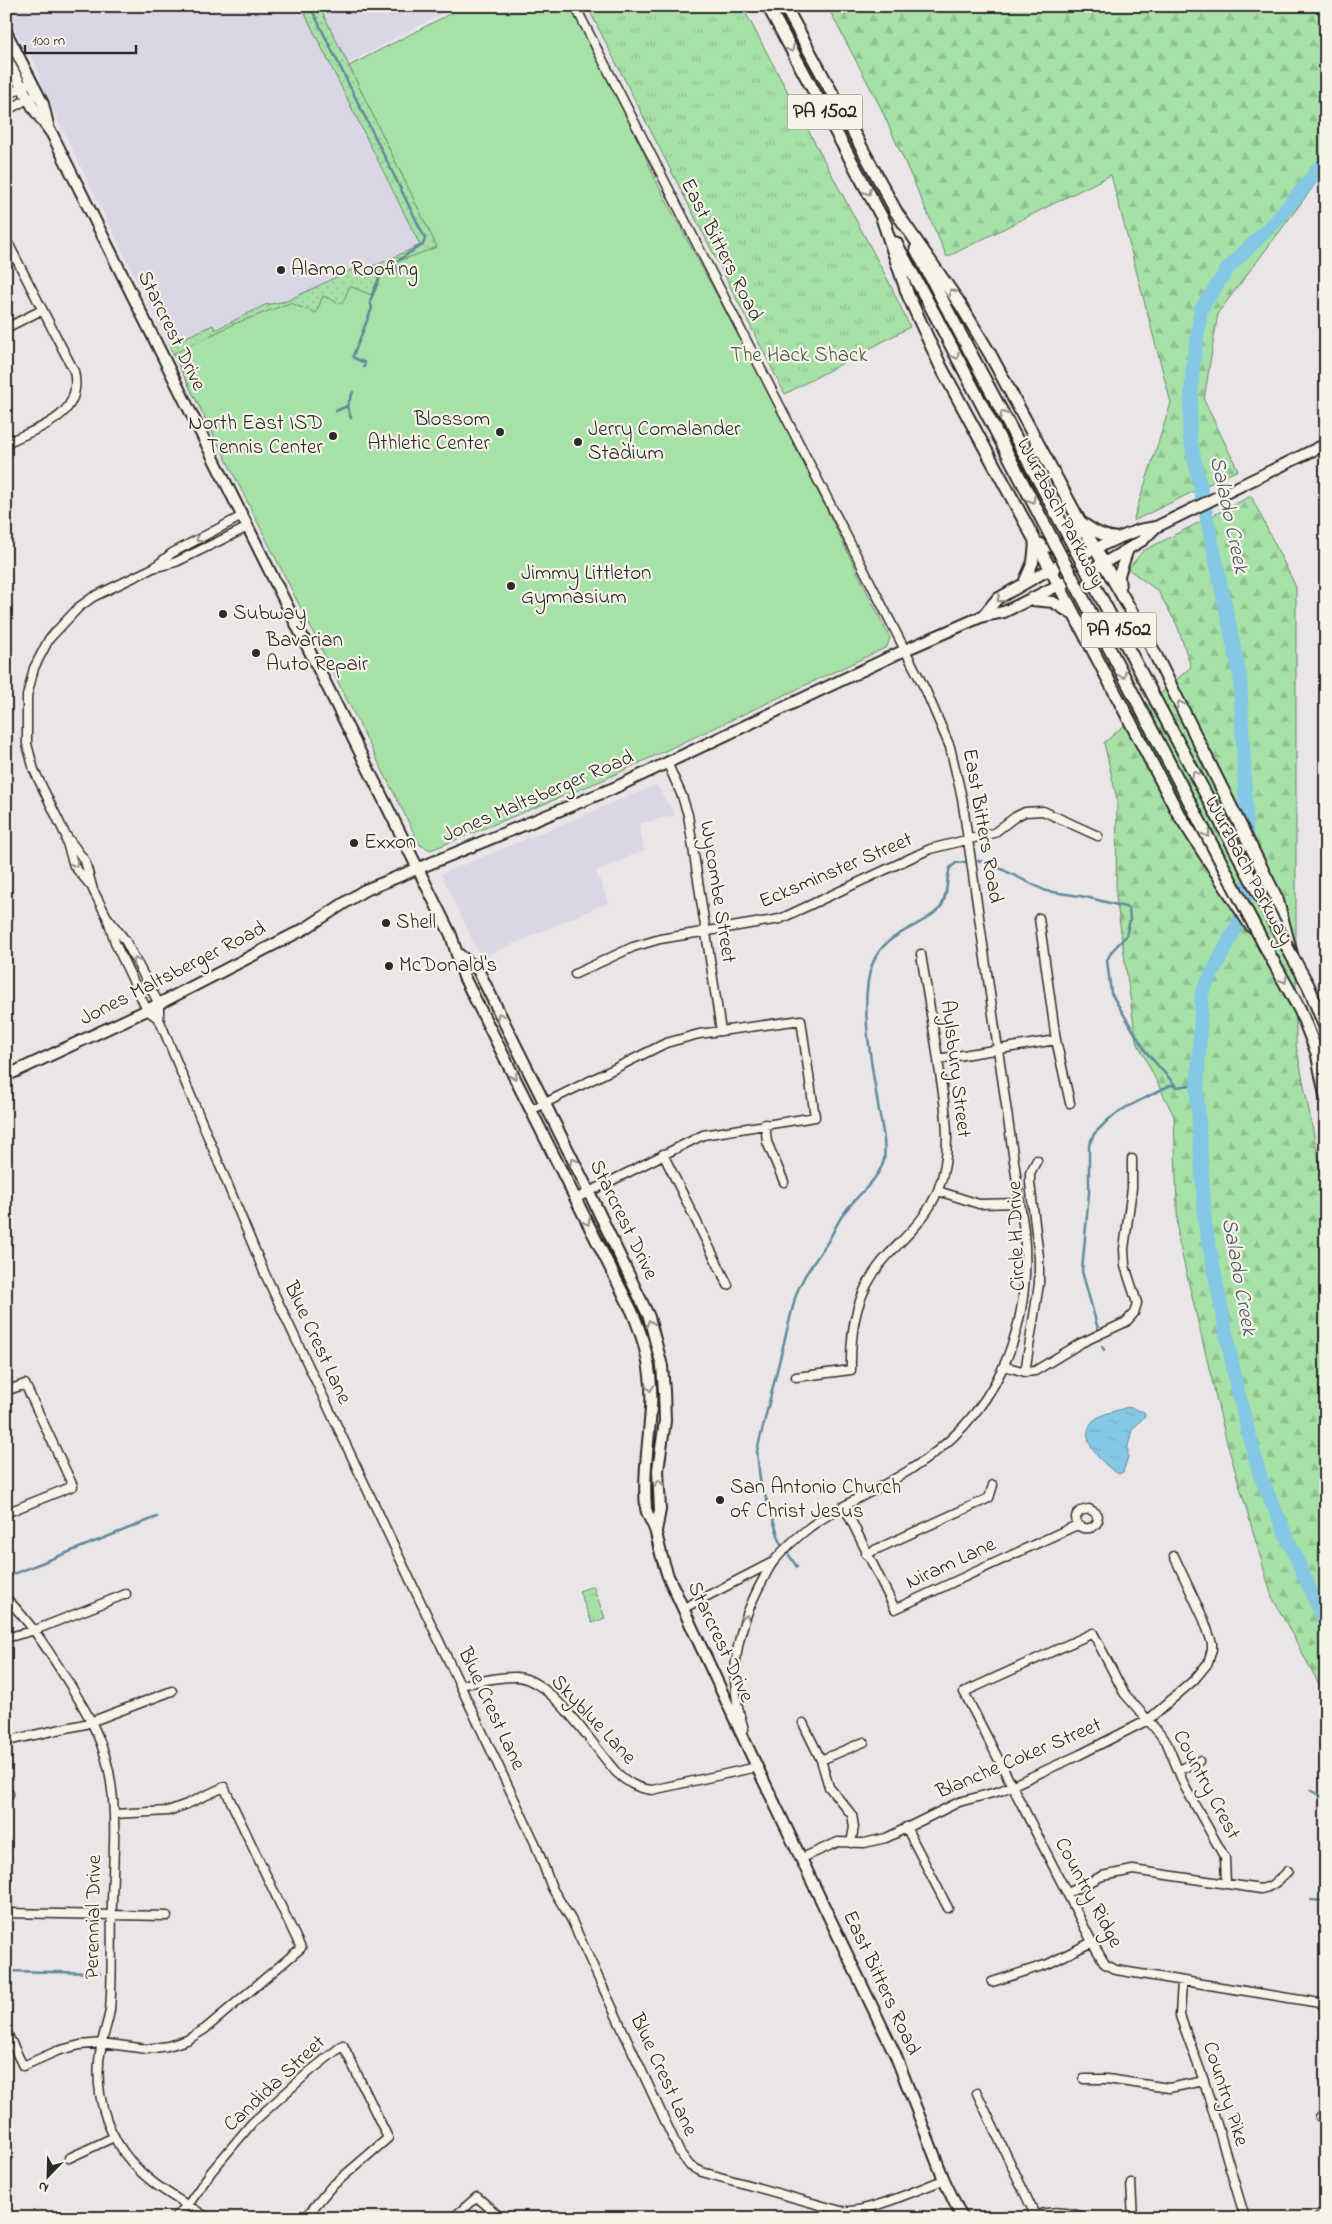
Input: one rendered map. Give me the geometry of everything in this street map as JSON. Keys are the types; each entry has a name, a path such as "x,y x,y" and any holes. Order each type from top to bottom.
{"highway":[{"name":"Wurzbach Parkway","path":"768,6 934,313 1300,1010 1317,1053 1326,1098"},
{"name":"Wurzbach Parkway","path":"785,6 1308,985 1326,1029"},
{"path":"894,209 924,250 990,354 1080,522 1150,644 1277,899 1292,956"},
{"path":"882,218 908,295 941,367 1051,570 1178,813 1238,908 1268,950"},
{"path":"1035,543 1050,548 1057,547 1074,538 1080,529 1080,522"}],"main road":[{"name":"Starcrest Drive","path":"6,32 43,104 49,129"},
{"name":"Starcrest Drive","path":"6,58 28,99 49,129 248,527 451,935 464,977 632,1311 648,1364 651,1406 645,1467 646,1510 656,1532 658,1547 668,1576 757,1767"},
{"name":"Jones Maltsberger Road","path":"983,616 997,599 1023,584 1118,538 1139,530 1156,527 1326,444"},
{"path":"1080,522 1093,531 1118,538"},
{"name":"Jones Maltsberger Road","path":"6,1076 147,1010 306,928 362,891 614,788 905,650 983,616 1004,612 1104,563 1144,540 1156,527"},
{"path":"1023,584 1033,562 1035,543"},
{"path":"1120,591 1119,575 1128,549"},
{"path":"1028,600 1054,602 1074,615"},
{"name":"Starcrest Drive","path":"457,953 478,970 649,1317 661,1361 665,1420 658,1470 660,1510 656,1532"},
{"path":"648,1364 661,1361"},
{"path":"648,1437 662,1440"},
{"name":"East Bitters Road","path":"757,1767 895,2054 944,2180 962,2218"}],"street":[{"name":"East Bitters Road","path":"575,6 938,715 950,747 960,788 968,840 1020,1204 1026,1256 1026,1282 1017,1332 1004,1366 976,1411 936,1451 909,1470 844,1506 810,1528 772,1562"},
{"path":"6,96 32,81"},
{"path":"6,111 38,93"},
{"path":"6,239 74,371 76,386 68,408 57,419 6,443"},
{"path":"6,328 42,310"},
{"name":"Blue Crest Lane","path":"153,568 172,553 242,516"},
{"name":"Blue Crest Lane","path":"159,1019 147,1010 116,945 107,918 94,890 85,861 65,834 42,790 27,744 27,696 34,668 50,639 79,607 93,597 153,568 176,562 248,527"},
{"name":"Wycombe Street","path":"667,762 688,815 721,1031"},
{"name":"Ecksminster Street","path":"575,974 633,947 660,939 780,919 930,849 994,833 1025,812 1037,810 1051,814 1098,836"},
{"name":"Blue Crest Lane","path":"65,834 74,866 94,890"},
{"name":"Blue Crest Lane","path":"107,918 125,940 159,1004 159,1019 264,1272 535,1843 552,1888 571,1919 680,2153 690,2166 702,2172 825,2208 850,2212 944,2180"},
{"path":"1039,918 1056,1040 1070,1103"},
{"name":"Aylsbury Street","path":"796,1377 851,1370 852,1330 856,1309 864,1289 879,1265 920,1222 938,1191 946,1162 948,1134 921,954"},
{"path":"531,1110 666,1043 721,1031 801,1020 815,1117 702,1135 575,1199"},
{"path":"938,1058 1056,1040"},
{"path":"765,1124 767,1142 784,1182"},
{"path":"663,1154 728,1285"},
{"path":"1004,1366 1025,1372 1035,1371 1081,1343 1122,1325 1134,1313 1137,1303 1127,1275 1124,1258 1124,1240 1132,1188 1132,1159"},
{"name":"Circle H Drive","path":"1025,1372 1039,1284 1040,1257 1030,1182 1030,1174 1037,1160"},
{"path":"938,1191 951,1197 979,1204 1020,1204"},
{"path":"6,1391 25,1384 73,1486 6,1513"},
{"path":"844,1506 866,1554 988,1498 994,1485"},
{"name":"Niram Lane","path":"866,1554 896,1609 1077,1525"},
{"name":"Blanche Coker Street","path":"802,1858 838,1842 871,1842 886,1838 959,1802 1000,1791 1079,1755 1148,1720 1194,1680 1208,1663 1212,1649 1212,1643 1204,1620 1174,1556"},
{"path":"684,1608 772,1562"},
{"path":"757,1767 737,1709 736,1658 748,1609 772,1562"},
{"path":"6,1638 36,1630 126,1594"},
{"name":"Perennial Drive","path":"6,1598 36,1630 92,1721 107,1761 114,1814 110,2012 102,2043 99,2087 105,2116 114,2137 126,2156 145,2178 209,2218"},
{"name":"Country Crest","path":"1093,1633 1124,1693 1166,1741 1190,1796 1225,1858 1226,1884"},
{"name":"Country Ridge","path":"1093,1633 964,1692 1105,1964 1116,1970 1326,2004"},
{"name":"Skyblue Lane","path":"460,1685 517,1677 539,1684 556,1699 617,1773 629,1784 643,1789 652,1790 757,1767"},
{"path":"6,1741 92,1721 172,1691"},
{"path":"802,1723 821,1760 829,1787 852,1815 854,1827 851,1842"},
{"path":"821,1760 864,1742"},
{"path":"1178,1770 1199,1760"},
{"path":"6,2031 24,2066 68,2047 102,2043 147,2049 168,2046 187,2040 205,2029 301,1948 224,1787 168,1811 114,1814"},
{"path":"906,1827 948,1908"},
{"path":"1068,1893 1102,1876 1133,1870 1254,1889 1268,1888 1288,1871"},
{"path":"6,1913 168,1916"},
{"path":"992,1982 1048,1964 1092,1942"},
{"name":"Country Pike","path":"1182,1981 1180,2016 1204,2081 1245,2218"},
{"name":"Candida Street","path":"174,2218 188,2205 211,2172 252,2123 309,2072 343,2046 388,2138 331,2187 305,2218"},
{"path":"1084,2079 1107,2079 1169,2088 1204,2081"},
{"path":"977,2093 1032,2216 1062,2212 1086,2218"},
{"path":"69,2158 114,2137"},
{"path":"1131,2183 1133,2218"},
{"path":"453,2218 478,2197 501,2218"},
{"path":"1318,2218 1326,2217"}],"shaded area":[{"path":"6,6 456,6 334,71 420,245 377,265 359,266 287,301 265,305 171,350 45,94 35,63 6,15"},
{"path":"656,785 675,815 639,824 644,850 596,872 609,902 481,958 441,874"}],"green space":[{"path":"301,6 319,6 436,239 442,246 383,267 371,296 316,314 221,448 171,350 171,344 213,325 215,330 265,305 287,301 359,266 377,265 420,245"},
{"name":"Blossom Athletic Center","path":"465,6 570,6 632,127 658,185 769,393 890,638 887,647 603,780 431,850 420,845 173,354 234,324 290,303 316,313 323,296 342,304 350,286 371,295 383,267 437,247 349,66"},
{"name":"The Hack Shack","path":"587,6 742,6 889,282 910,327 785,394"},
{"path":"827,6 1326,6 1326,170 1218,313 1204,400 1238,470 1133,521 1171,403 1111,175 947,257 880,106"},
{"path":"1251,496 1296,587 1296,1045 1326,1196 1326,1697 1272,1597 1226,1439 1178,1238 1174,1116 1136,1040 1116,896 1117,799 1104,743 1191,667 1177,625 1158,591 1128,569 1143,551"},
{"path":"593,1586 605,1618 592,1623 579,1591"}],"water":[{"path":"1128,1407 1144,1412 1145,1416 1132,1430 1128,1446 1128,1457 1123,1472 1119,1474 1107,1466 1096,1454 1088,1439 1088,1432 1090,1425 1096,1418"}],"waterway":[{"path":"310,6 425,238 423,245 384,268 370,301 372,308 353,356 365,363 364,367"},
{"name":"Salado Creek","path":"1239,922 1249,884 1240,676 1189,433 1193,365 1201,309 1228,268 1277,220 1326,160"},
{"path":"395,264 400,274"},
{"path":"351,418 347,406 353,392"},
{"path":"336,411 347,406"},
{"path":"978,861 989,863 1046,891 1086,897 1129,908 1130,920 1126,936 1112,951 1107,960 1111,993 1146,1052 1177,1087"},
{"path":"781,1544 760,1480 757,1451 795,1298 804,1278 841,1217 873,1180 884,1159 883,1135 870,1057 866,1017 866,998 872,965 878,954 893,938 932,915 940,908 946,894 950,868 956,863 965,862"},
{"name":"Salado Creek","path":"1235,929 1202,993 1197,1092 1205,1224 1237,1388 1260,1476 1326,1625"},
{"path":"1098,1329 1082,1271 1089,1193 1089,1145 1094,1134 1109,1119 1125,1108 1171,1085 1177,1087 1197,1084"},
{"path":"1102,1346 1104,1350"},
{"path":"6,1577 157,1517"},
{"path":"789,1555 797,1567"},
{"name":"Salado Creek","path":"1324,1623 1326,1628"},
{"path":"1310,1790 1326,1799"},
{"path":"1311,1900 1326,1901"},
{"path":"6,1971 100,1973"}],"place":[{"name":"Alamo Roofing","path":"281,270"},
{"name":"Blossom Athletic Center","path":"500,432"},
{"name":"North East ISD Tennis Center","path":"333,436"},
{"name":"Jerry Comalander Stadium","path":"578,442"},
{"name":"Jimmy Littleton Gymnasium","path":"511,586"},
{"name":"Subway","path":"223,614"},
{"name":"Bavarian Auto Repair","path":"256,653"},
{"name":"Exxon","path":"354,843"},
{"name":"Shell","path":"386,923"},
{"name":"McDonald's","path":"389,966"},
{"name":"San Antonio Church of Christ Jesus","path":"720,1500"}]}
